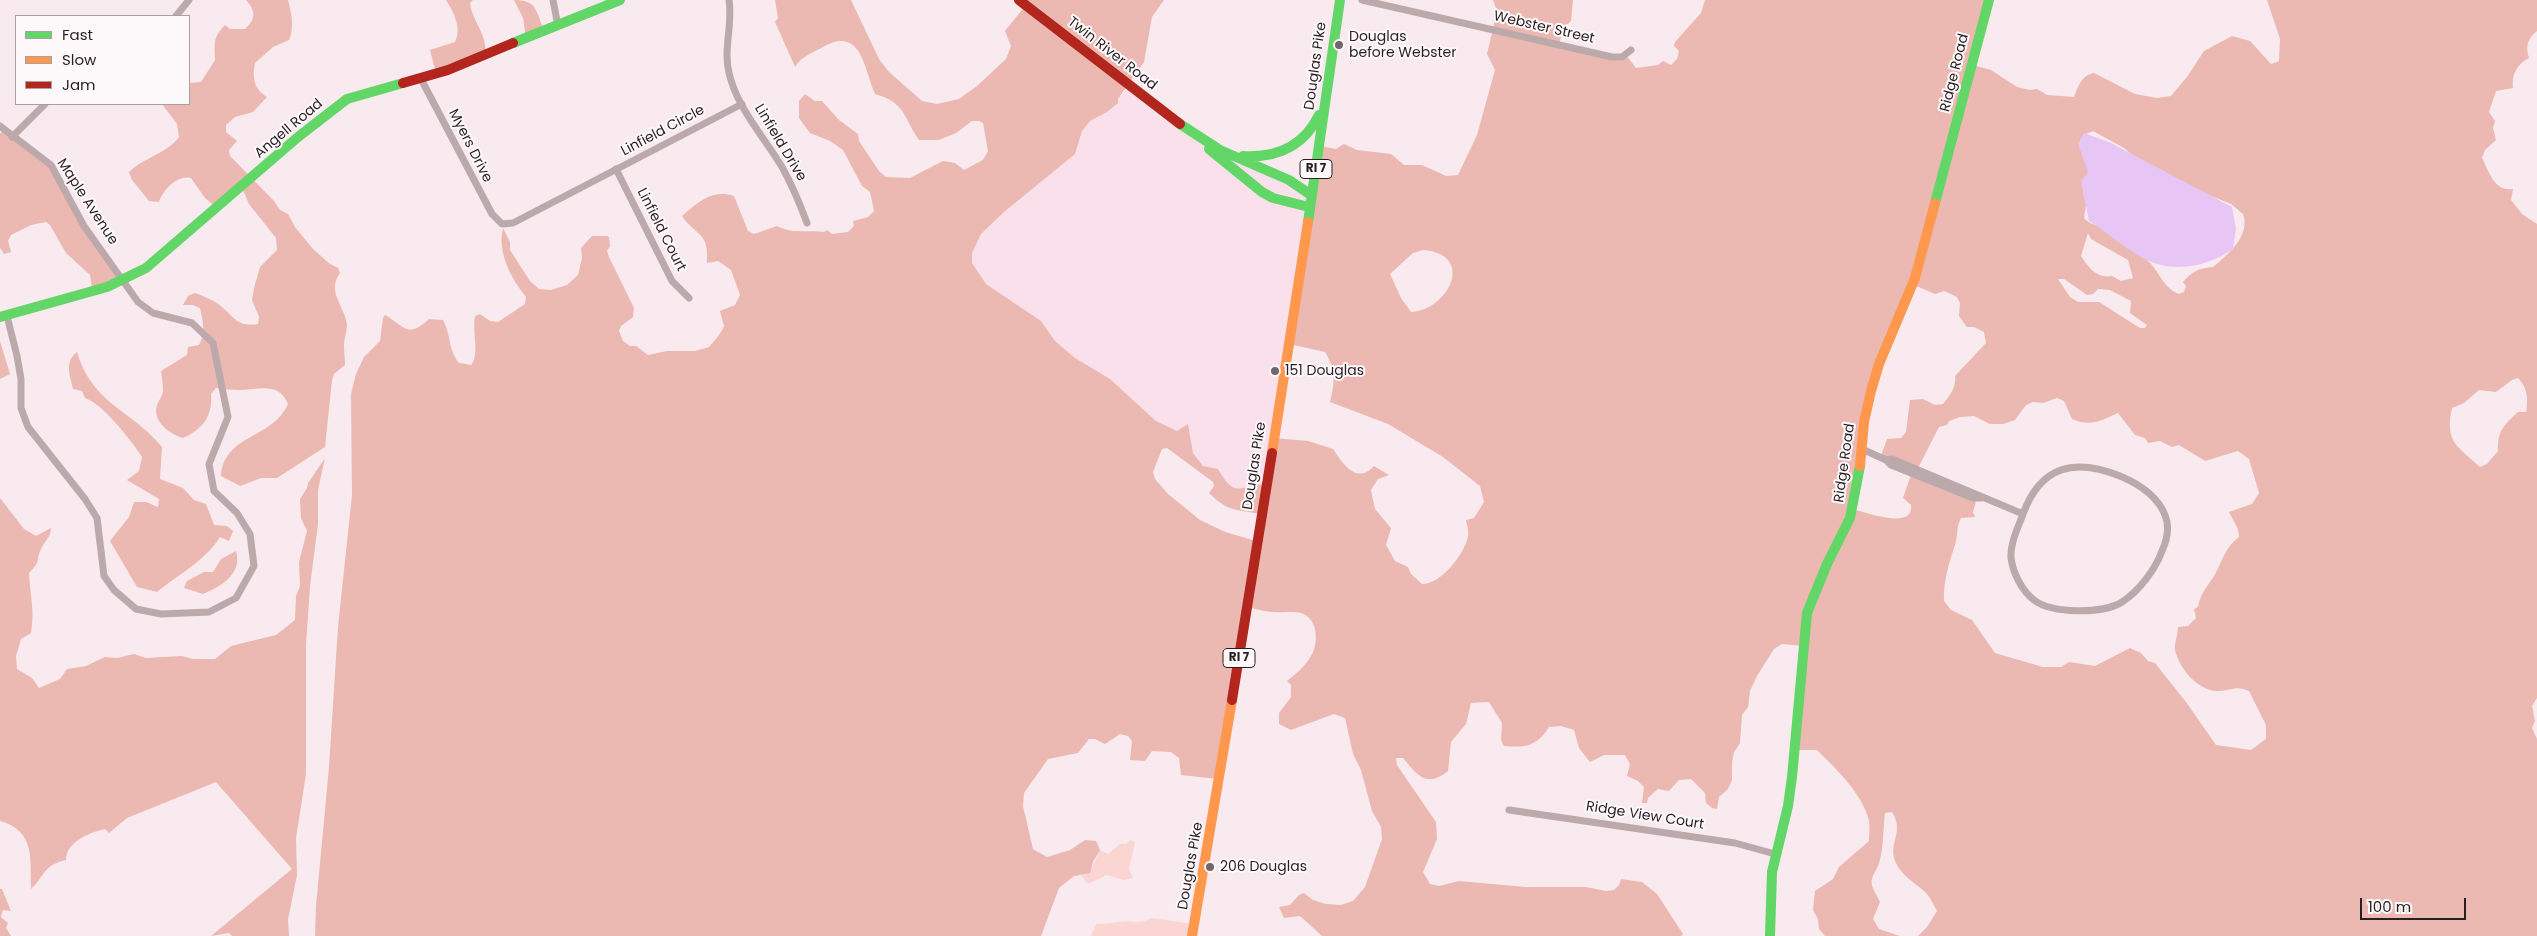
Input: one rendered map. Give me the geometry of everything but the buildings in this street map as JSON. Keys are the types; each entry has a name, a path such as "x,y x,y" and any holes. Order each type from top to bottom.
{"street":[{"path":"177,15 189,0"},
{"path":"553,0 558,26"},
{"name":"Angell Road","path":"3,317 122,281 146,268 298,137 348,99 421,79 620,0"},
{"path":"729,0 730,16 727,61 729,74 742,104"},
{"name":"Twin River Road","path":"1019,0 1188,129 1228,154 1286,176 1311,195"},
{"name":"Douglas Pike","path":"1192,936 1209,845 1340,0"},
{"name":"Webster Street","path":"1362,0 1612,56 1622,57 1631,50"},
{"name":"Ridge Road","path":"1770,936 1770,906 1775,854 1790,794 1807,613 1850,518 1858,486 1864,422 1871,391 1879,364 1915,278 1989,0"},
{"name":"Myers Drive","path":"421,79 484,201 500,222"},
{"path":"1228,154 1260,157 1287,150 1313,128 1325,97"},
{"name":"Linfield Circle","path":"500,222 505,224 513,223 742,104"},
{"name":"Linfield Drive","path":"742,104 782,167 807,223"},
{"path":"12,137 44,105"},
{"name":"Twin River Road","path":"1188,129 1218,157 1262,192 1273,198 1309,207"},
{"name":"Maple Avenue","path":"1,130 51,165 84,226 111,261 122,281 138,302 153,313 192,323 213,343 228,417 209,464 214,491 236,514 250,534 254,566 236,598 209,612 160,614 136,609 114,590 104,576 97,518 86,499 28,427 22,408 21,379 17,356 3,317"},
{"name":"Linfield Court","path":"616,169 672,281 690,298"},
{"path":"1862,449 1886,460 1892,459 1975,492 1982,498 2023,514"},
{"path":"2087,466 2104,470 2141,486 2154,498 2165,515 2168,532 2162,553 2137,589 2122,602 2106,610 2051,607 2035,601 2023,588 2014,572 2011,548 2023,514 2029,496 2048,477 2065,469 2087,466"},
{"name":"Ridge View Court","path":"1509,810 1735,843 1775,854"}],"shaded area":[{"path":"246,0 288,0 292,30 289,40 273,47 255,63 255,83 259,90 267,97 253,112 235,117 226,125 226,132 237,141 229,150 230,156 274,201 280,210 288,214 295,227 313,249 330,264 338,268 340,273 336,280 336,293 347,325 344,342 345,365 334,374 332,380 325,447 277,478 261,478 240,486 221,476 224,462 240,444 272,424 281,415 288,404 284,397 279,392 267,388 231,390 216,388 211,394 210,409 205,421 196,431 183,438 167,430 157,416 157,405 163,390 161,371 187,355 188,347 199,345 203,336 200,308 193,305 183,305 188,296 195,293 202,295 221,306 237,321 251,325 258,324 259,317 252,300 254,288 260,267 277,250 276,238 249,204 242,188 217,208 205,198 191,178 186,178 171,184 159,202 149,201 132,180 129,172 142,162 168,148 179,137 177,124 163,105 190,105 190,83 201,82 215,60 215,41 218,34 225,25 230,29 245,29 253,18 252,8"},
{"path":"446,0 473,0 470,3 471,10 483,35 486,48 485,55 436,73 430,50 455,42 458,31 452,10"},
{"path":"514,0 521,0 531,4 537,11 543,28 526,38 523,18"},
{"path":"775,0 851,0 879,59 889,72 922,101 937,104 959,99 977,86 1006,59 1011,46 1005,31 1025,6 1018,0 1164,0 1152,17 1144,62 1118,99 1118,103 1107,112 1090,121 1082,131 1075,154 1004,212 981,234 972,253 972,263 986,284 1041,321 1055,341 1075,358 1110,379 1156,421 1177,431 1188,424 1193,453 1203,466 1218,469 1233,487 1242,488 1265,484 1274,438 1308,441 1333,449 1341,461 1356,473 1368,471 1374,466 1389,475 1378,479 1371,490 1375,509 1391,528 1386,545 1395,561 1408,567 1411,574 1422,584 1430,583 1445,573 1462,551 1468,534 1466,520 1474,518 1484,502 1480,486 1443,457 1388,424 1330,402 1334,377 1325,352 1289,344 1320,146 1336,149 1344,144 1357,150 1391,154 1404,165 1422,165 1446,176 1458,175 1477,135 1495,70 1487,54 1497,11 1493,0 1573,0 1571,21 1563,28 1559,45 1608,57 1626,55 1636,68 1658,65 1663,61 1671,65 1677,59 1679,51 1674,46 1675,42 1701,13 1705,0 1991,0 1973,65 1991,70 2017,87 2030,90 2037,89 2047,95 2074,97 2083,79 2094,73 2135,94 2157,98 2171,96 2187,77 2204,51 2232,36 2250,41 2271,64 2279,61 2280,39 2267,0 2537,0 2537,31 2531,36 2528,43 2529,58 2516,70 2513,88 2496,91 2489,112 2495,121 2493,128 2496,140 2485,150 2482,158 2493,180 2501,187 2513,189 2511,200 2522,214 2537,224 2537,698 2532,706 2535,721 2532,728 2537,739 2537,936 1918,936 1927,927 1937,911 1927,894 1905,875 1895,861 1893,848 1897,826 1892,812 1885,813 1881,857 1872,879 1873,887 1880,902 1873,919 1879,929 1900,936 1825,936 1819,929 1818,919 1813,910 1815,891 1833,879 1839,867 1869,841 1869,821 1866,811 1855,792 1817,750 1798,750 1803,646 1782,644 1774,649 1750,691 1748,707 1742,715 1740,743 1734,752 1732,780 1728,789 1719,797 1717,809 1712,808 1706,803 1705,793 1691,779 1679,780 1669,791 1658,789 1648,798 1647,803 1642,803 1644,787 1638,781 1627,776 1630,764 1625,755 1604,755 1590,762 1579,748 1574,730 1561,726 1549,727 1535,742 1525,746 1504,746 1501,740 1502,723 1489,702 1471,703 1466,724 1451,742 1448,771 1440,776 1433,779 1422,777 1403,758 1396,758 1397,765 1436,822 1437,839 1423,872 1430,884 1439,886 1459,881 1526,887 1586,887 1606,891 1614,890 1619,885 1621,879 1642,882 1657,894 1683,934 1681,936 1322,936 1300,916 1284,918 1279,907 1290,905 1299,895 1304,893 1313,900 1326,904 1341,905 1353,901 1365,887 1382,839 1381,827 1372,811 1361,770 1353,754 1345,718 1334,714 1291,730 1279,724 1279,713 1291,697 1291,685 1287,681 1309,660 1314,651 1316,638 1314,625 1311,620 1301,613 1271,612 1248,607 1218,779 1181,775 1179,758 1171,752 1152,751 1145,761 1130,760 1132,741 1128,736 1120,734 1105,744 1095,739 1089,739 1078,753 1048,759 1024,793 1023,806 1033,849 1047,857 1070,850 1085,840 1096,841 1100,850 1093,862 1090,873 1074,876 1059,888 1041,936 315,936 338,627 352,495 351,394 356,374 364,357 380,341 385,315 402,327 411,330 429,319 443,320 455,358 459,363 471,365 475,356 475,316 480,314 490,321 498,322 525,304 526,297 515,282 504,256 502,247 503,228 510,242 510,250 530,281 539,289 551,290 567,285 578,275 582,258 581,248 592,236 607,236 609,237 610,246 607,251 609,257 634,308 633,317 621,326 619,331 623,341 630,346 636,346 648,355 667,351 695,351 709,347 724,326 720,311 735,305 740,295 731,270 718,261 707,263 704,239 682,216 694,206 706,198 719,194 734,196 748,231 754,234 777,226 794,231 824,232 827,230 832,234 848,232 854,226 853,221 868,217 874,211 870,192 862,186 843,150 830,141 810,133 799,118 799,101 805,94 815,101 822,101 839,120 858,134 859,141 879,171 886,177 910,178 943,161 955,163 964,170 983,160 988,151 983,123 979,121 972,121 956,133 939,140 919,140 898,106 875,94 860,53 854,46 846,42 836,42 823,47 804,57 795,67 775,22 778,18","holes":["2093,131 2124,148 2154,173 2231,204 2243,214 2245,222 2241,237 2225,257 2213,267 2200,269 2190,275 2183,282 2186,286 2184,292 2179,294 2169,288 2152,265 2133,248 2084,218 2086,205 2083,191 2092,175 2086,134","2088,233 2091,239 2128,260 2133,278 2121,281 2112,276 2097,274 2081,256","1423,250 1439,254 1449,261 1453,271 1451,282 1445,293 1436,302 1425,309 1411,312 1401,298 1390,274 1413,253","2058,279 2064,279 2087,295 2093,294 2098,289 2110,290 2131,301 2130,313 2147,325 2145,328 2140,328 2099,302 2078,302 2070,297","1914,285 1935,294 1944,291 1957,297 1960,303 1959,316 1967,327 1974,327 1984,332 1986,343 1955,376 1954,387 1943,404 1935,405 1923,399 1910,400 1906,432 1901,438 1887,439 1881,456 1913,469 1903,498 1911,505 1910,513 1905,517 1889,518 1855,510 1867,417 1882,361","2518,378 2524,386 2526,394 2526,412 2518,412 2505,425 2500,433 2498,451 2487,464 2480,467 2460,449 2452,437 2450,429 2452,408 2464,403 2479,390 2496,392 2512,380","2057,398 2064,401 2072,419 2085,423 2101,421 2118,413 2135,435 2145,438 2148,443 2160,441 2172,447 2179,445 2205,461 2238,451 2249,459 2259,493 2252,504 2229,512 2238,529 2239,537 2227,550 2214,576 2202,594 2198,607 2194,609 2196,618 2188,626 2178,627 2175,650 2185,671 2204,688 2219,691 2236,688 2249,691 2266,725 2266,739 2251,750 2216,745 2186,702 2155,663 2148,661 2141,653 2130,648 2095,666 2069,662 2061,667 2043,667 1995,653 1972,620 1951,610 1944,601 1945,580 1956,542 1959,521 1961,518 1975,517 1973,512 1978,494 1918,468 1939,427 1947,425 1949,421 1960,417 1974,416 1990,424 2003,424 2015,420 2026,405 2033,402 2043,403","1167,448 1213,482 1214,486 1209,493 1221,504 1232,509 1260,514 1256,541 1225,532 1200,520 1168,494 1155,479 1153,472 1162,449"]},
{"path":"1127,88 1195,135 1308,192 1265,484 1237,490 1230,487 1218,469 1203,466 1193,453 1188,424 1177,431 1156,421 1110,379 1085,366 1055,341 1041,321 985,284 972,263 972,253 981,234 1004,212 1075,154 1082,131 1090,121 1114,107"},
{"path":"2,131 46,162 121,279 92,288 90,275 66,253 50,225 46,222 31,225 11,235 8,241 11,252 4,254 0,248 0,134"},
{"path":"2084,133 2111,143 2232,207 2236,229 2233,249 2201,264 2177,267 2166,266 2154,263 2136,254 2089,221 2081,181 2088,172 2078,144"},
{"path":"0,341 10,374 0,379"},
{"path":"77,352 84,370 93,384 114,405 150,434 162,447 160,479 183,488 194,500 206,504 214,525 227,526 233,531 229,541 220,537 214,546 199,560 157,592 137,587 110,541 129,517 134,502 146,502 158,507 159,499 127,480 139,471 142,457 124,432 100,407 85,398 82,391 73,389 69,364"},
{"path":"325,458 318,490 318,524 310,586 306,645 306,774 296,838 297,875 288,919 289,936 232,936 229,933 211,936 292,869 216,782 127,818 109,833 105,829 86,835 70,848 66,860 58,862 45,871 31,889 29,848 25,839 12,826 0,821 0,498 24,529 36,536 51,528 39,553 37,563 29,573 32,610 31,633 21,639 16,656 17,669 32,678 39,688 60,679 67,669 86,666 105,657 117,658 134,654 146,658 182,656 193,659 215,659 231,646 276,635 295,620 296,596 300,586 299,562 307,531 301,518 300,499"},
{"path":"236,551 237,559 233,573 216,588 203,594 184,588 187,581 204,572 213,572 221,559"},
{"path":"1130,840 1135,842 1129,869 1133,878 1124,880 1107,875 1088,884 1081,875 1092,868 1100,850 1108,854 1120,844 1126,844"},
{"path":"0,889 2,889 11,911 3,910 1,917 8,923 6,928 11,936 0,936"},
{"path":"1151,918 1194,924 1192,936 1091,936 1096,924 1124,921 1138,922"}],"traffic: fast":[{"path":"513,43 620,0"},
{"path":"1308,222 1340,0"},
{"path":"1935,203 1989,0"},
{"path":"0,317 107,287 146,268 298,137 347,99 403,83"},
{"path":"1243,156 1267,155 1288,148 1306,135 1319,115"},
{"path":"1180,124 1220,150 1289,180 1311,195"},
{"path":"1209,149 1262,192 1273,198 1309,207"},
{"path":"1770,936 1772,872 1788,806 1792,777 1807,613 1827,564 1850,518 1860,466"}],"traffic: slow":[{"path":"1860,466 1864,422 1871,391 1879,364 1915,278 1935,203"},
{"path":"1272,453 1308,222"},
{"path":"1192,936 1232,700"}],"traffic: jam":[{"path":"1019,0 1180,124"},
{"path":"403,83 448,70 513,43"},
{"path":"1232,700 1272,453"}],"place":[{"name":"Douglas before Webster","path":"1339,45"},
{"name":"151 Douglas","path":"1275,371"},
{"name":"206 Douglas","path":"1210,867"}]}
